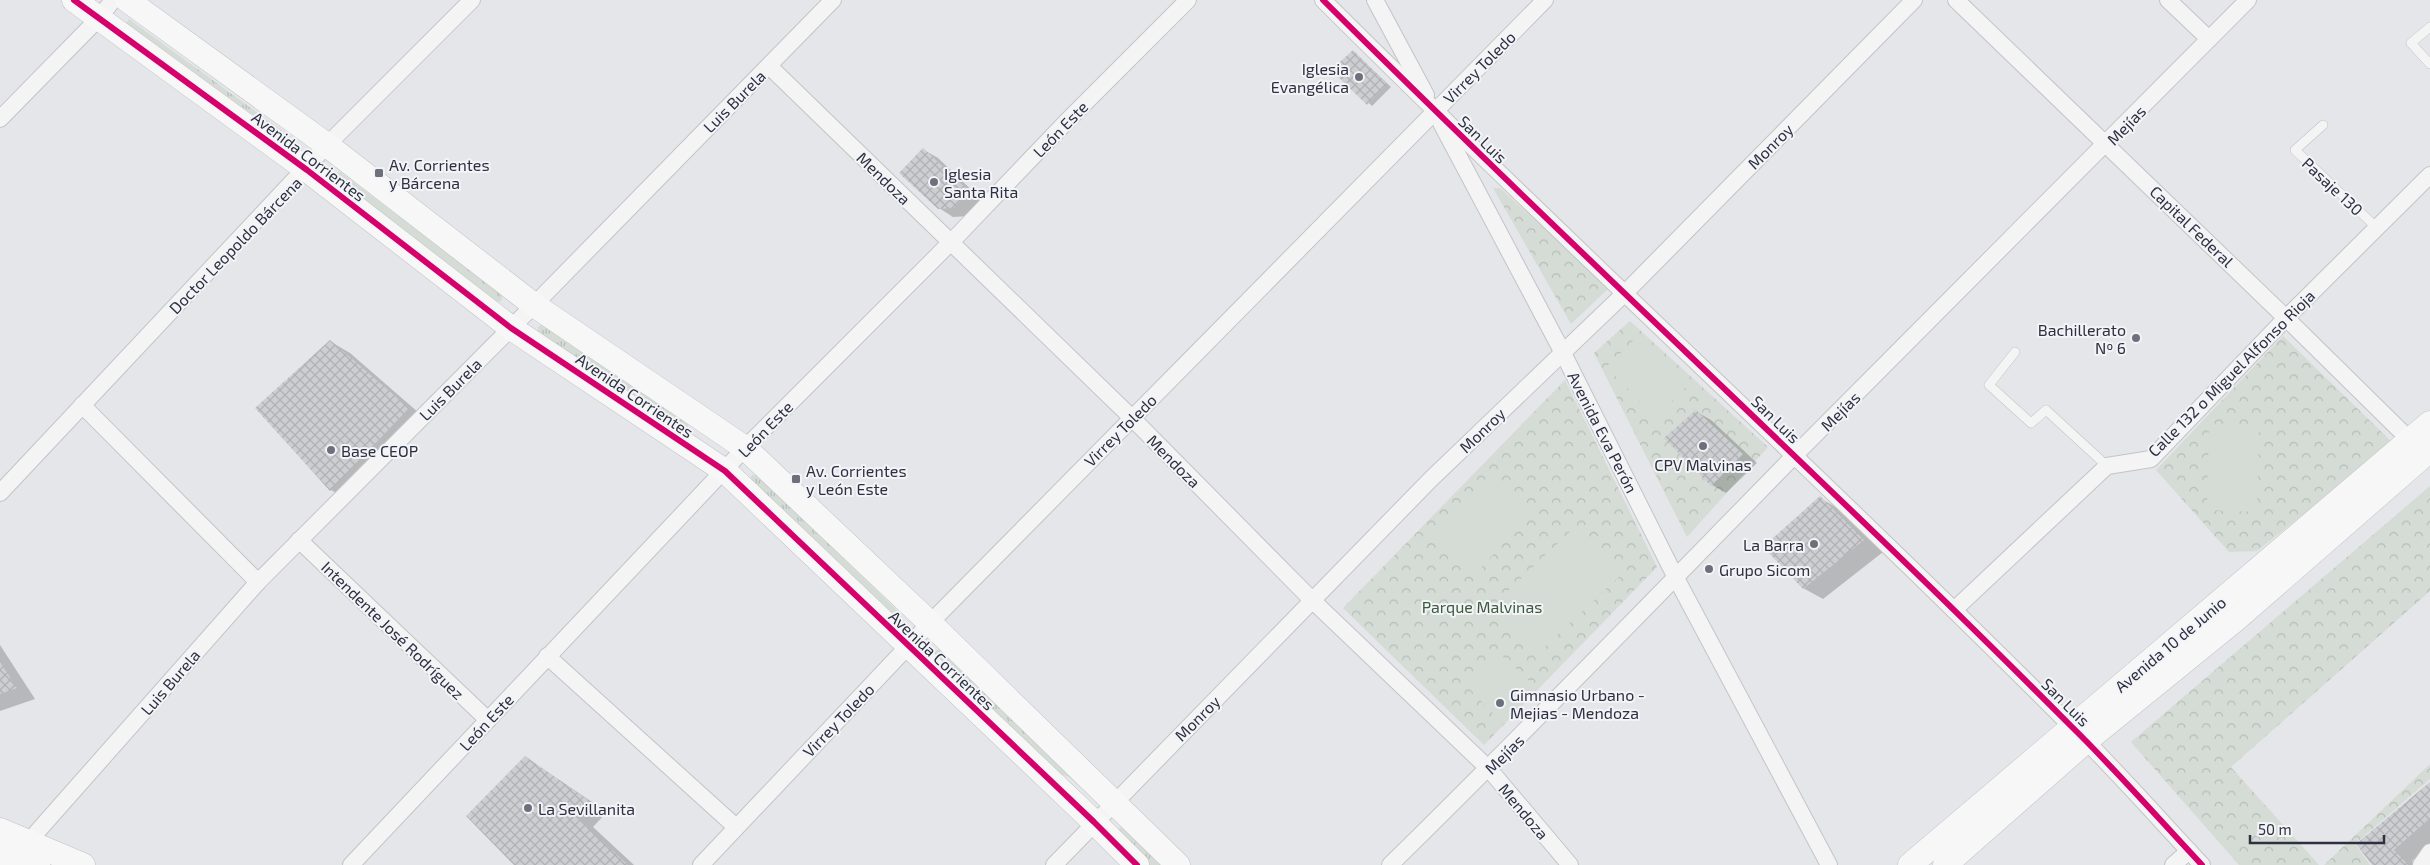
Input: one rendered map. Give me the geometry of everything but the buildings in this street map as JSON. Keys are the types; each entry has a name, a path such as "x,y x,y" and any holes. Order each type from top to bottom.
{"street":[{"name":"Avenida Corrientes","path":"74,0 106,9 307,170 511,328 724,471 1137,865"},
{"name":"Avenida Corrientes","path":"127,0 328,145 534,305 745,448 930,623 1178,865"},
{"name":"Doctor Leopoldo Bárcena","path":"0,492 307,170 328,145 472,0"},
{"name":"Luis Burela","path":"19,856 37,832 258,582 534,305 833,0"},
{"name":"León Este","path":"351,865 745,448 950,243 1188,0"},
{"name":"San Luis","path":"1323,0 1434,111 1954,610 2079,734 2202,865"},
{"name":"Avenida Eva Perón","path":"1375,0 1563,353 1676,578 1829,865"},
{"name":"Virrey Toledo","path":"701,865 930,623 1434,111 1546,0"},
{"name":"Monroy","path":"1054,865 1431,479 1625,293 1914,0"},
{"name":"Capital Federal","path":"1956,0 2422,448"},
{"path":"2168,0 2209,39"},
{"name":"Mejías","path":"1390,865 1489,769 1794,456 2107,144 2248,0"},
{"path":"0,119 106,9"},
{"name":"Mendoza","path":"769,66 1132,418 1313,601 1489,769 1570,865"},
{"name":"Calle 132 o Miguel Alfonso Rioja","path":"2107,466 2151,459 2286,318 2430,175"},
{"path":"82,405 258,582"},
{"name":"Avenida 10 de Junio","path":"1910,865 2079,734 2235,620 2422,448 2430,423"},
{"path":"1954,610 2107,466"},
{"name":"Intendente José Rodríguez","path":"299,540 488,720"},
{"path":"547,656 736,827"},
{"name":"Avenida 10 de Junio","path":"1945,865 2079,734"},
{"path":"0,830 19,856 83,865"},
{"path":"2173,865 2189,851"},
{"path":"2421,865 2430,852"}],"lane":[{"path":"2430,26 2411,43 2430,64"},
{"name":"Pasaje 130","path":"2323,125 2295,150 2377,228"},
{"path":"2014,352 1988,385 2031,423 2046,410 2107,466"}],"green space":[{"path":"129,19 292,138 294,144 126,23"},
{"path":"340,172 500,293 501,301 497,302 334,176 335,173"},
{"path":"1493,188 1500,188 1609,288 1571,324"},
{"path":"1630,321 1768,447 1687,537 1594,353"},
{"path":"543,324 688,424 687,429 684,430 538,332 538,327"},
{"path":"1640,334 1690,383 1656,417 1606,367"},
{"path":"2283,336 2393,443 2257,551 2229,552 2156,470"},
{"name":"Parque Malvinas","path":"1565,380 1657,567 1484,745 1343,608"},
{"path":"2209,427 2259,428 2257,512 2207,510"},
{"path":"1492,472 1534,511 1474,575 1432,535"},
{"path":"752,475 757,475 899,612 900,620 750,479"},
{"path":"2430,486 2430,591 2231,767 2319,865 2239,865 2131,742"},
{"path":"1576,526 1622,574 1535,656 1490,608"},
{"path":"940,649 1086,792 1069,777 1057,773 935,655 935,651"},
{"name":"Gimnasio Urbano - Mejias - Mendoza","path":"1501,655 1535,686 1500,721 1467,686"},
{"path":"2430,764 2430,779 2355,844 2370,865 2324,865"},
{"path":"1120,827 1163,865 1149,865 1117,835"}],"cycle path":[{"path":"74,0 307,170 511,328 725,471 1137,865"},
{"path":"1323,0 1509,182 1978,633 2104,759 2202,865"}],"place":[{"name":"Iglesia Evangélica","path":"1359,77"},
{"name":"Av. Corrientes y Bárcena","path":"379,173"},
{"name":"Iglesia Santa Rita","path":"934,182"},
{"name":"Bachillerato Nº 6","path":"2136,338"},
{"name":"CPV Malvinas","path":"1703,446"},
{"name":"Base CEOP","path":"331,450"},
{"name":"Av. Corrientes y León Este","path":"796,479"},
{"name":"La Barra","path":"1814,544"},
{"name":"Grupo Sicom","path":"1709,569"},
{"name":"Gimnasio Urbano - Mejias - Mendoza","path":"1500,703"},
{"name":"La Sevillanita","path":"528,808"}]}
